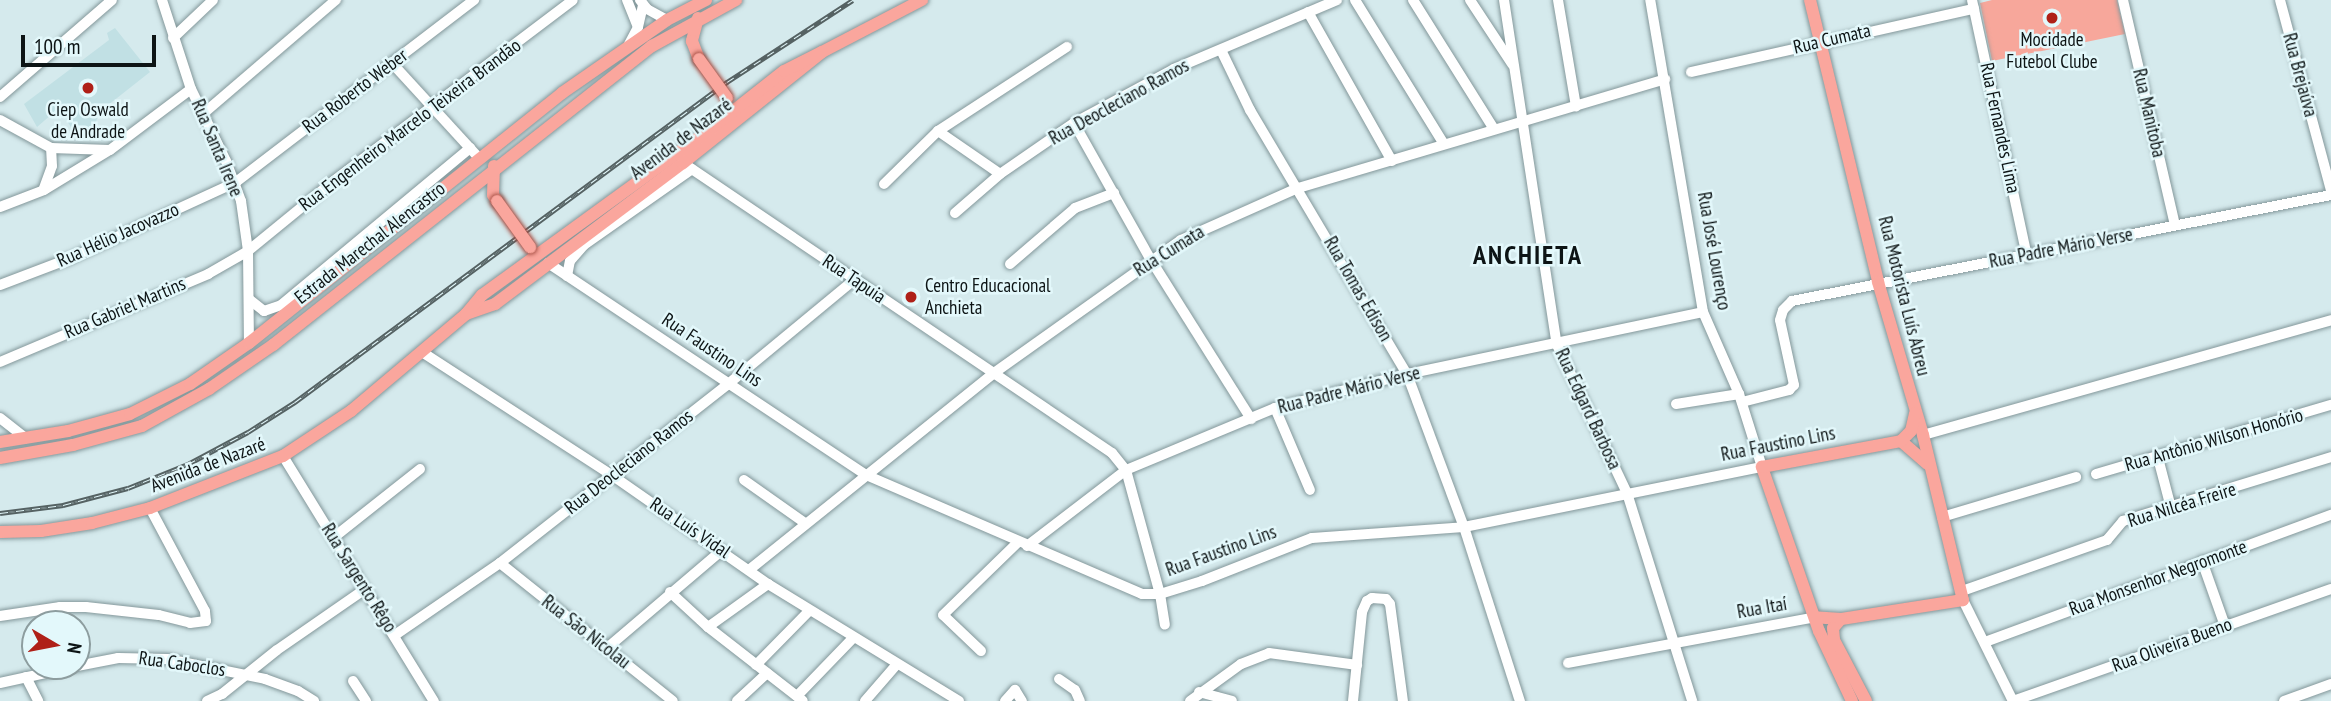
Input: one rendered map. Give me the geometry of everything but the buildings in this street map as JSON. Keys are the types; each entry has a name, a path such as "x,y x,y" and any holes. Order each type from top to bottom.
{"main road":[{"name":"Estrada Marechal Alencastro","path":"0,442 91,425 156,403 218,366 509,135 667,20 706,0"},
{"name":"Estrada Marechal Alencastro","path":"0,458 142,426 186,402 273,345 652,46 698,18 736,0"},
{"name":"Avenida de Nazaré","path":"466,314 495,304 547,257 790,67 922,0"},
{"name":"Rua Motorista Luís Abreu","path":"1810,0 1878,282 1923,435 1962,596"},
{"path":"698,18 692,41 699,58 728,99 726,117 718,135"},
{"name":"Avenida de Nazaré","path":"0,532 41,531 92,523 150,508 283,456 351,411 466,314 482,295 522,268 574,245 687,166 718,135 822,52"},
{"path":"728,99 752,96"},
{"path":"509,135 497,154 493,171 495,198 531,248 547,257"},
{"path":"468,189 495,198"},
{"path":"522,268 531,248"},
{"path":"1915,413 1911,431 1901,441 1929,467"},
{"path":"22,438 13,445 15,451 25,454"},
{"name":"Rua Faustino Lins","path":"1762,467 1901,441"},
{"name":"Rua José Lourenço","path":"1762,467 1815,617 1852,701"},
{"name":"Rua Itaí","path":"1815,617 1841,619 1962,596"},
{"path":"1841,619 1833,628 1834,640 1866,701"}],"street":[{"path":"0,97 112,0"},
{"name":"Rua Santa Irene","path":"162,0 191,89 236,182 248,251 249,343"},
{"path":"173,38 213,0"},
{"path":"204,113 336,0"},
{"name":"Rua Roberto Weber","path":"236,182 474,0"},
{"name":"Rua Engenheiro Marcelo Teixeira Brandão","path":"248,251 331,183 433,109 573,0"},
{"path":"627,0 638,27"},
{"name":"Rua Deocleciano Ramos","path":"955,213 1000,174 1074,123 1174,69 1337,0"},
{"path":"1354,0 1444,144"},
{"path":"1413,0 1493,129"},
{"path":"1470,0 1515,67"},
{"name":"Rua Edgard Barbosa","path":"1504,0 1557,345 1627,493 1692,701"},
{"path":"1558,0 1576,106"},
{"name":"Rua José Lourenço","path":"1650,0 1703,312 1740,398 1762,467"},
{"name":"Rua Manitoba","path":"2123,0 2175,225"},
{"name":"Rua Brejaúva","path":"2280,0 2331,193"},
{"path":"627,48 638,27 641,3 667,20"},
{"name":"Rua Cumata","path":"1691,72 1973,4"},
{"name":"Rua Fernandes Lima","path":"1973,4 2027,257"},
{"path":"1308,12 1392,161"},
{"path":"884,184 938,131 1067,47"},
{"name":"Rua Tomas Edison","path":"1221,50 1251,110 1407,374 1464,527 1520,701"},
{"path":"392,64 480,159"},
{"name":"Rua Cumata","path":"749,570 994,373 1151,260 1206,227 1298,188 1665,79"},
{"path":"0,206 44,190 110,150 191,89"},
{"path":"0,120 51,148 110,150"},
{"path":"1074,123 1151,260 1251,419"},
{"path":"938,131 1000,174"},
{"path":"44,190 52,166 51,148"},
{"path":"250,300 264,311 281,305 470,148"},
{"name":"Avenida de Nazaré","path":"567,276 570,261 584,245 687,166"},
{"name":"Rua Tapuia","path":"687,166 1101,444 1126,470"},
{"name":"Rua Hélio Jacovazzo","path":"0,285 71,258 236,182"},
{"path":"1010,264 1076,208 1114,193"},
{"name":"Rua Padre Mário Verse","path":"1740,398 1789,390 1794,385 1780,320 1783,310 1792,300 1878,282 2027,257 2331,193"},
{"name":"Rua Gabriel Martins","path":"0,362 208,274 248,251"},
{"name":"Rua Faustino Lins","path":"547,257 567,276 866,475 1128,590 1160,594 1202,581 1312,538 1464,527 1762,467"},
{"name":"Rua Deocleciano Ramos","path":"396,635 500,564 727,385 855,279"},
{"name":"Rua Padre Mário Verse","path":"981,651 943,615 1022,544 1126,470 1275,408 1407,374 1557,345 1703,312"},
{"path":"1923,435 2331,320"},
{"name":"Rua Luís Vidal","path":"422,352 613,476 809,611 960,701"},
{"path":"1676,404 1740,398"},
{"name":"Rua Antônio Wilson Honório","path":"2096,474 2158,458 2331,405"},
{"path":"1275,408 1310,490"},
{"path":"0,418 22,438"},
{"name":"Rua Sargento Rêgo","path":"283,456 396,635 434,701"},
{"name":"Rua Nilcéa Freire","path":"1962,596 2107,540 2123,521 2331,457"},
{"path":"2158,458 2171,508"},
{"path":"334,538 420,469"},
{"path":"1126,470 1160,594 1165,625"},
{"path":"1942,517 2076,477"},
{"path":"744,480 805,523"},
{"path":"0,616 60,607 86,607 159,615 196,624 206,621 205,611 150,508"},
{"name":"Rua Monsenhor Negromonte","path":"1985,642 2331,515"},
{"path":"607,648 722,550"},
{"path":"2202,561 2224,626"},
{"name":"Rua São Nicolau","path":"500,564 673,701"},
{"path":"708,627 768,584"},
{"path":"207,701 222,694 245,674 365,589"},
{"name":"Rua Oliveira Bueno","path":"2013,701 2031,698 2331,589"},
{"path":"670,592 708,627 800,699 853,638"},
{"path":"1962,596 2013,701"},
{"path":"1353,701 1364,606 1372,598 1382,598 1390,604 1403,701"},
{"path":"756,665 809,611"},
{"name":"Rua Itaí","path":"1568,663 1815,617"},
{"path":"1189,701 1241,664 1269,653 1357,665"},
{"name":"Rua Caboclos","path":"91,664 139,656 245,674 298,691 314,701"},
{"path":"865,701 897,664"},
{"path":"737,701 767,673"},
{"name":"Rua Caboclos","path":"0,683 21,678"},
{"path":"1059,679 1079,695 1080,701"},
{"path":"28,680 38,701"},
{"path":"353,681 366,701"},
{"path":"2285,701 2331,684"},
{"path":"1004,701 1015,690 1022,701"},
{"path":"934,701 941,691"},
{"path":"1199,692 1232,701"}],"shaded area":[{"name":"Mocidade Futebol Clube","path":"1992,0 2117,0 2125,34 1992,61 1980,3"},
{"name":"Ciep Oswald de Andrade","path":"115,28 150,72 98,113 96,123 90,129 81,128 74,132 59,108 37,127 24,104 109,40 107,33"}],"railway":[{"path":"0,513 63,505 128,488 188,464 248,432 295,402 727,82 853,0"}],"place":[{"name":"Mocidade Futebol Clube","path":"2052,18"},
{"name":"Ciep Oswald de Andrade","path":"88,88"},
{"name":"Centro Educacional Anchieta","path":"911,297"}],"district":[{"name":"ANCHIETA","path":"1528,255"}]}
